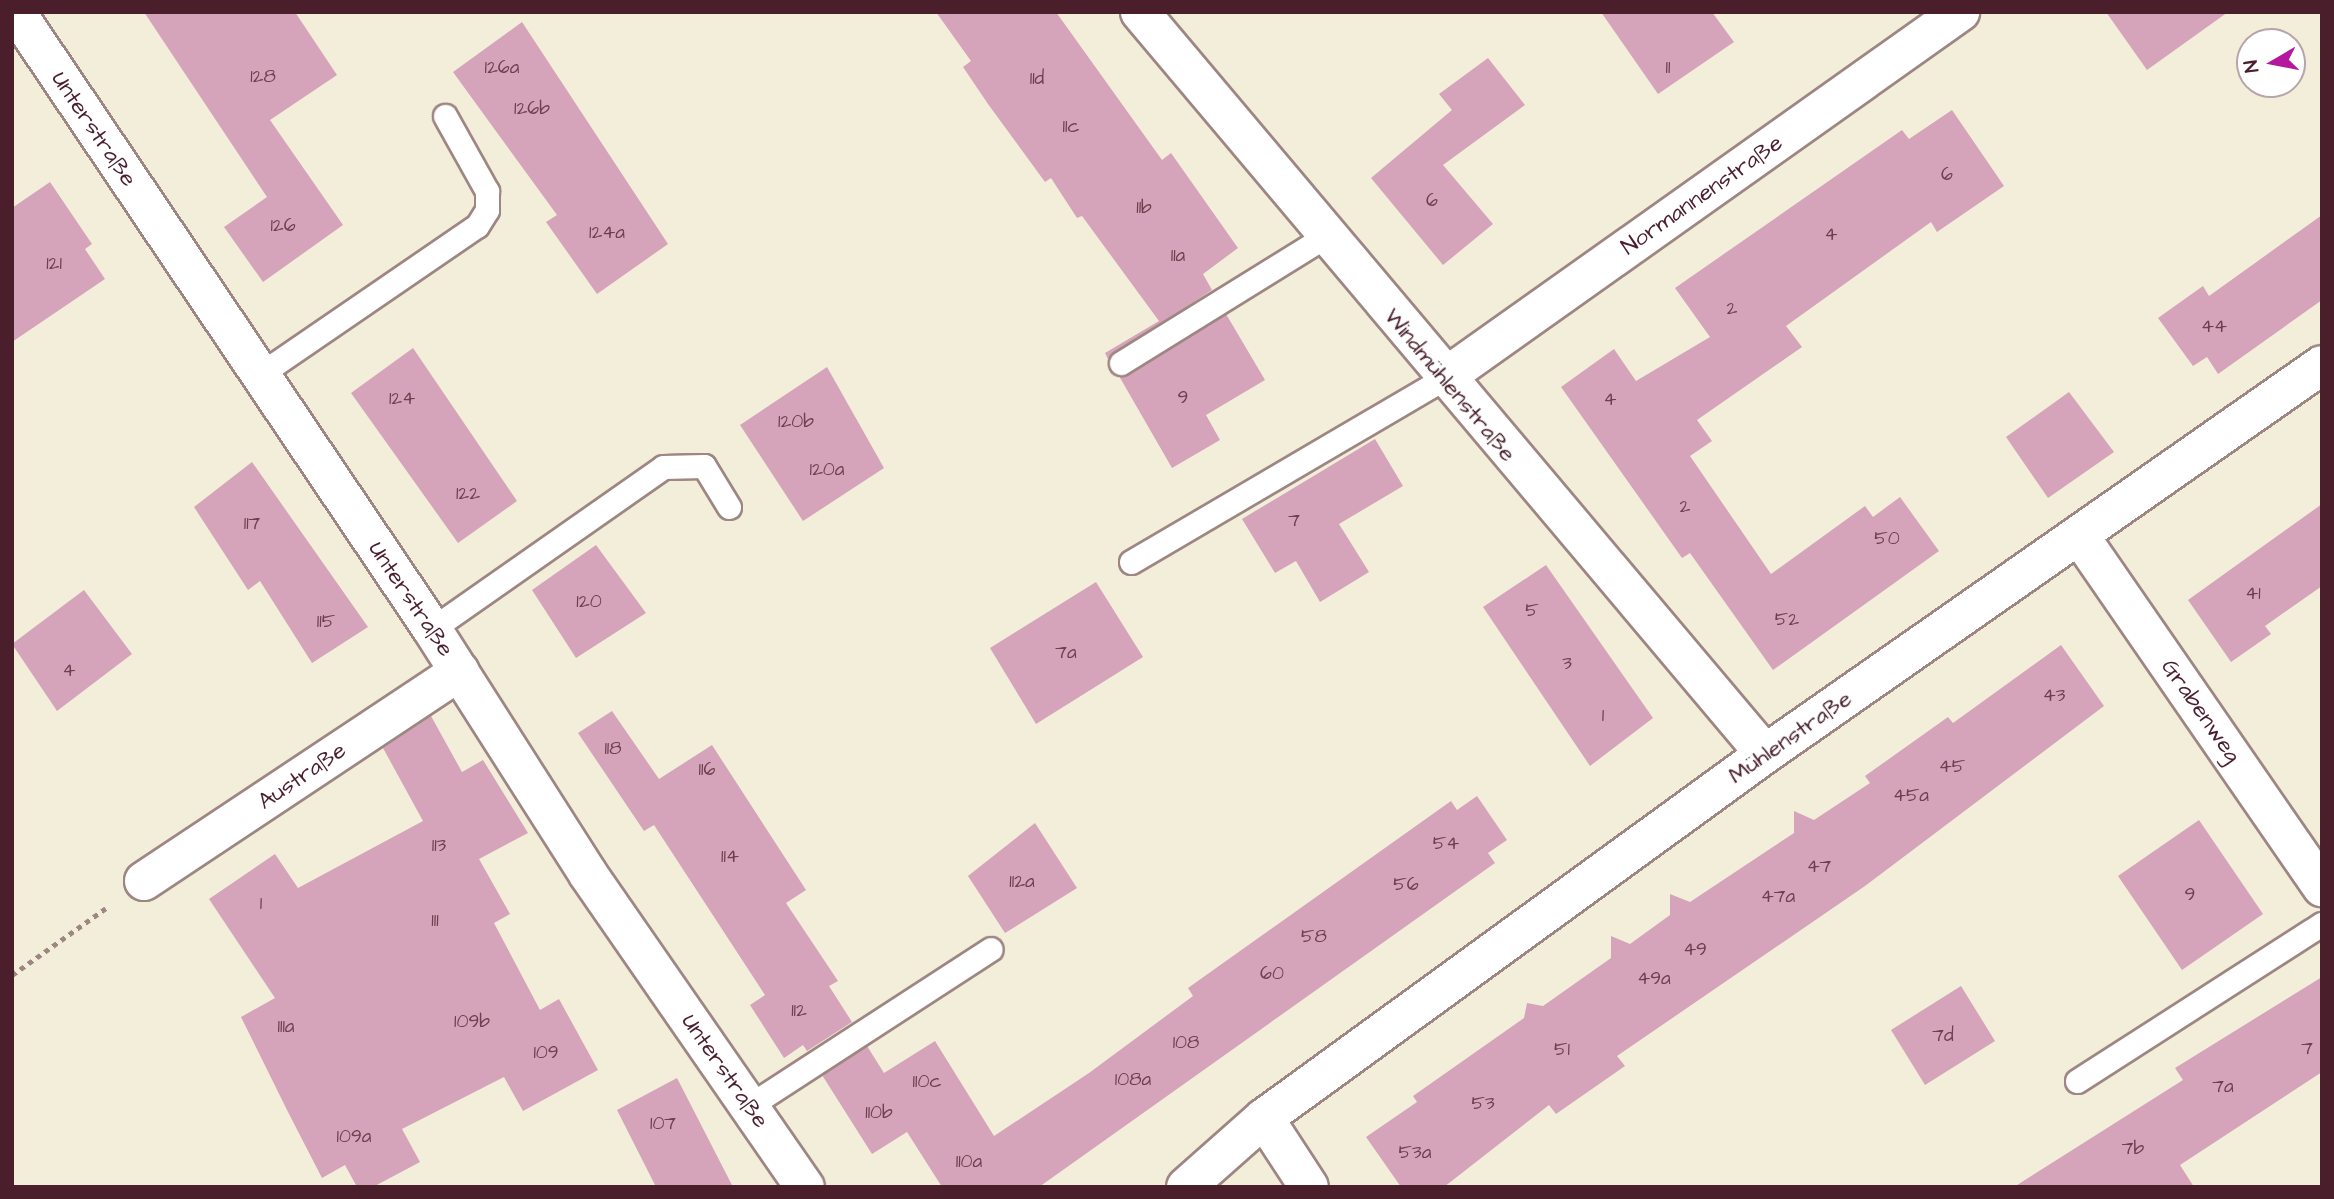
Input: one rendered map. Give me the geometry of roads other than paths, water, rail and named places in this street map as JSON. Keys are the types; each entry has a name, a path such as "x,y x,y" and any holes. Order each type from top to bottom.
{"street":[{"name":"Unterstraße","path":"16,12 460,671 588,874 805,1187"},
{"name":"Windmühlenstraße","path":"1140,12 1444,378 1765,754"},
{"name":"Normannenstraße","path":"1444,378 1960,12"},
{"name":"Mühlenstraße","path":"1264,1118 1765,754 2322,365"},
{"name":"Grabenweg","path":"2079,535 2322,887"},
{"name":"Austraße","path":"144,881 460,671"},
{"path":"1186,1187 1264,1118 1309,1187"}],"lane":[{"path":"259,375 477,226 487,210 488,191 445,116"},
{"path":"1121,363 1326,236"},
{"path":"1131,562 1444,378"},
{"path":"432,629 663,467 704,466 729,506"},
{"path":"2077,1082 2322,924"},
{"path":"749,1106 991,948"}]}
